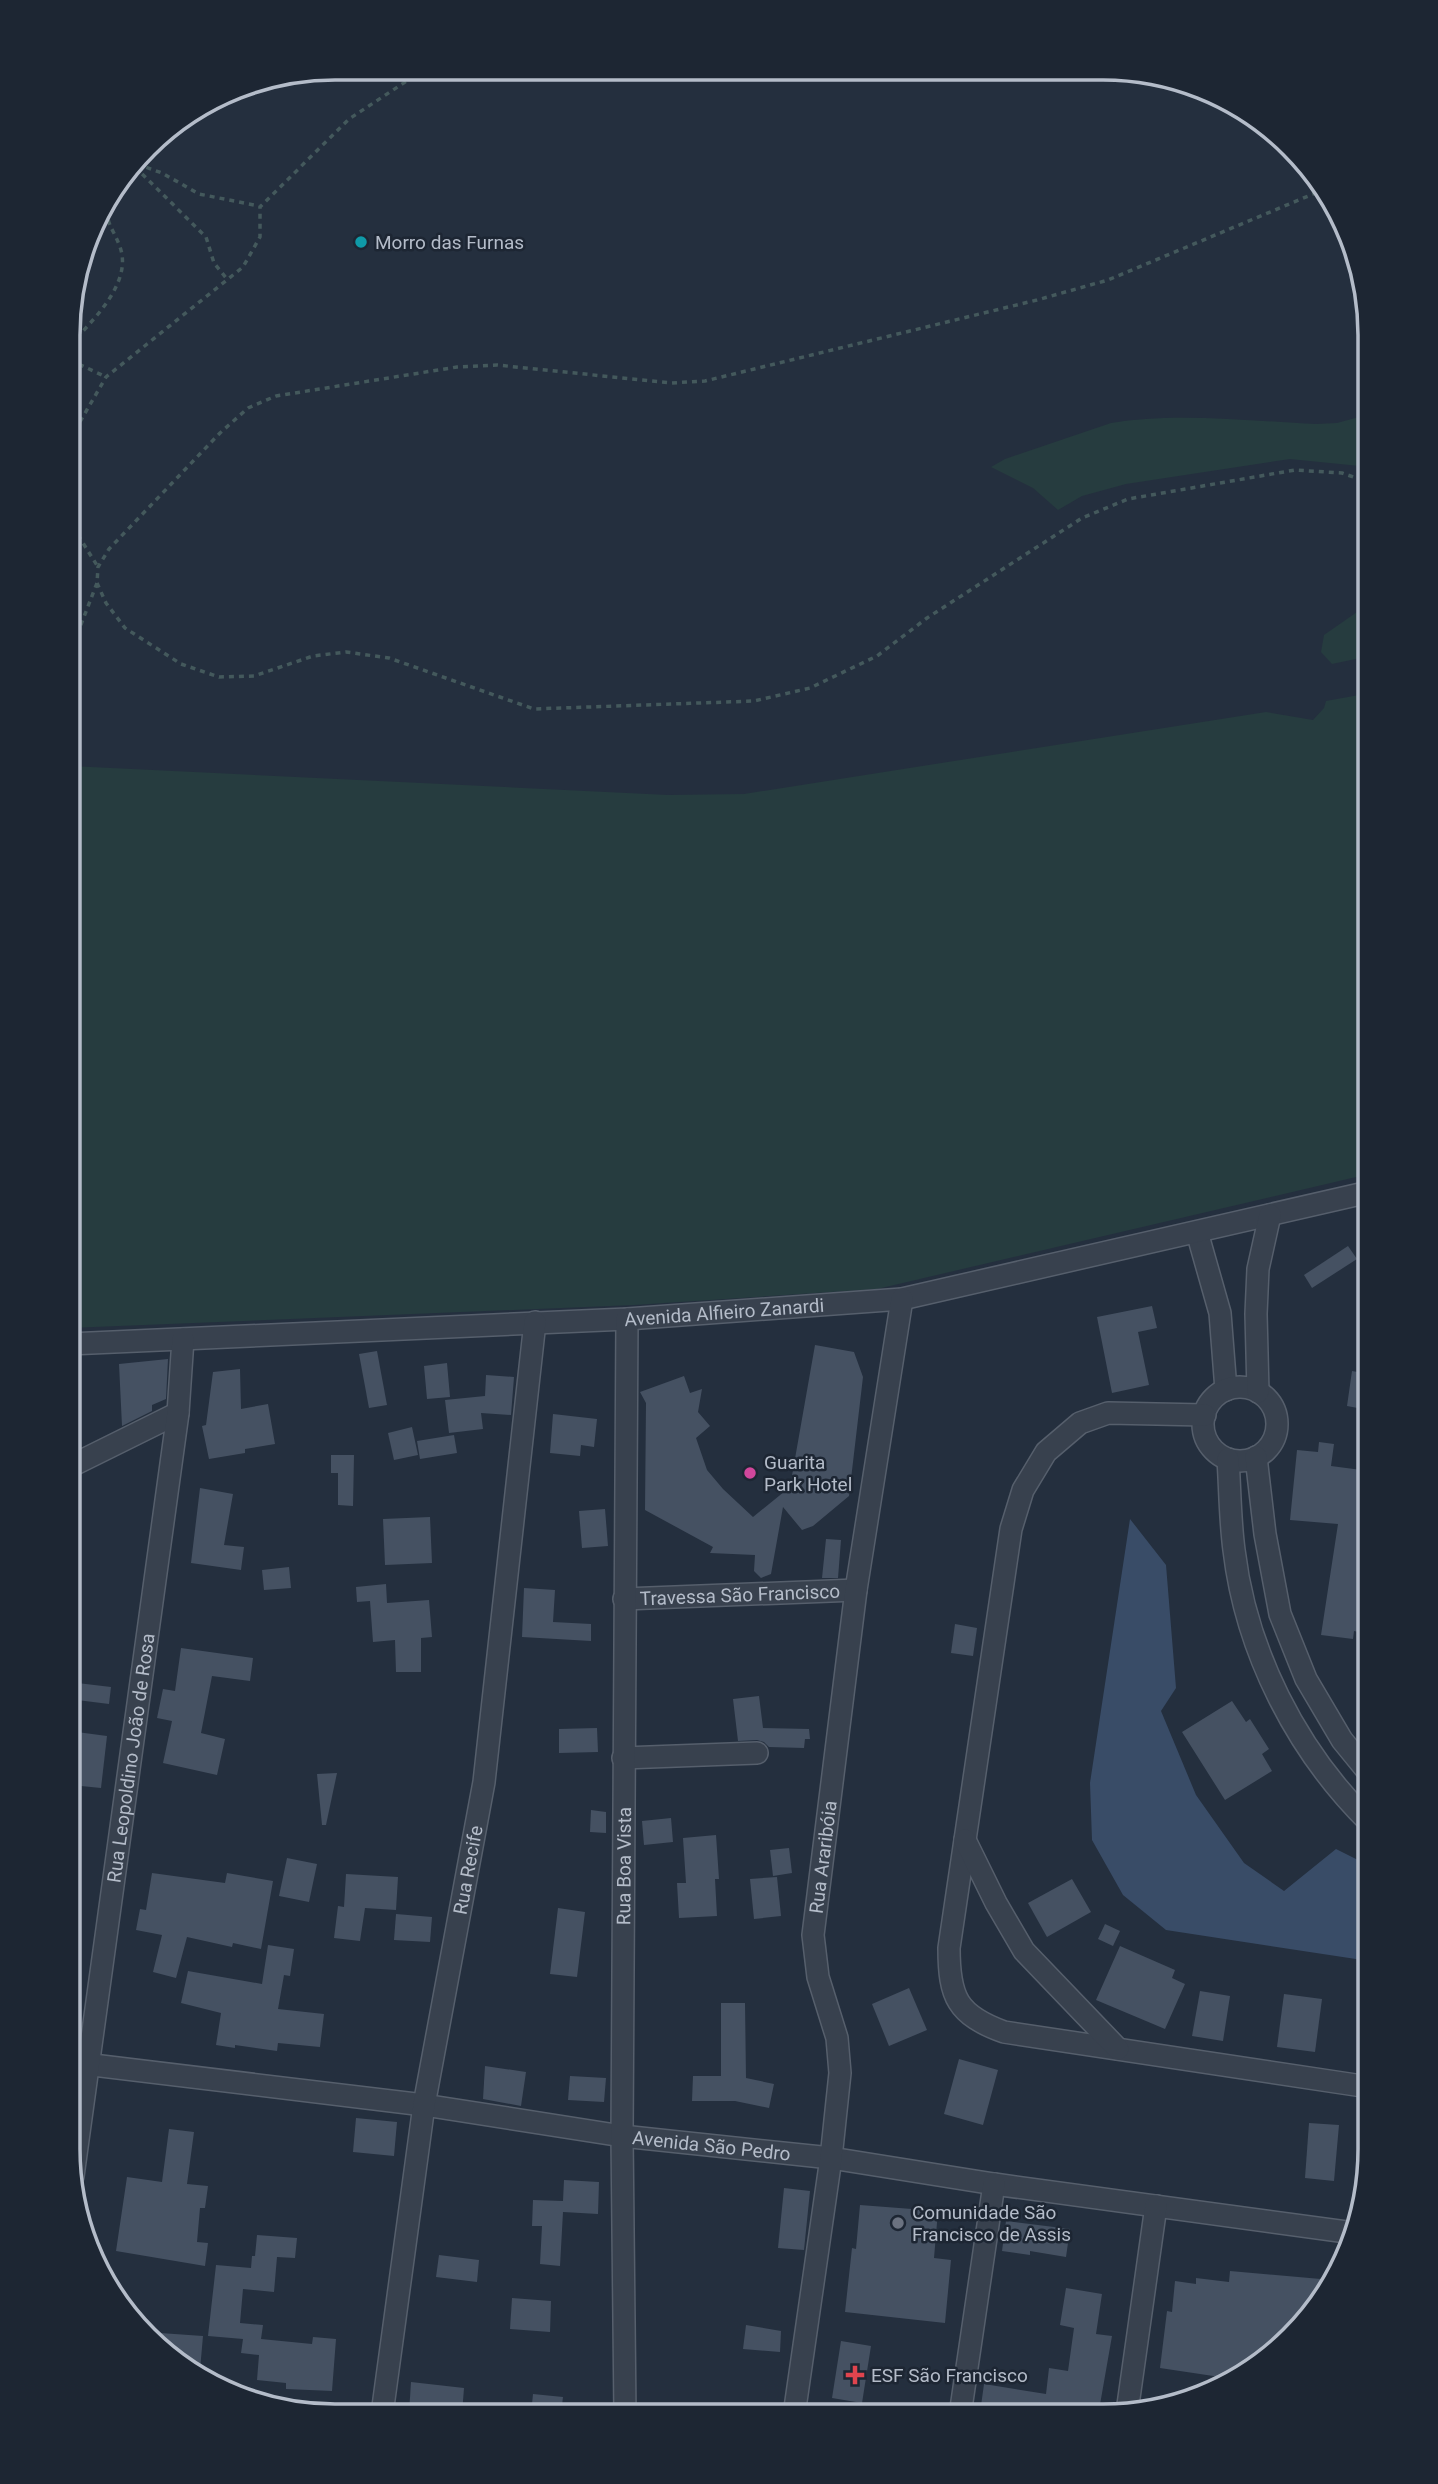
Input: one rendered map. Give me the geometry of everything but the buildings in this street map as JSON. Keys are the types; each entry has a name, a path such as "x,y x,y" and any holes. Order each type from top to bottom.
{"street":[{"name":"Avenida Alfieiro Zanardi","path":"80,1344 627,1320 902,1299 1358,1195"},
{"path":"1258,1392 1258,1269 1270,1215"},
{"path":"1197,1232 1220,1313 1226,1390"},
{"name":"Rua Araribóia","path":"796,2404 831,2158 839,2073 837,2038 818,1977 813,1935 856,1590 902,1299"},
{"name":"Rua Boa Vista","path":"625,2404 622,2136 627,1320"},
{"name":"Rua Recife","path":"383,2404 424,2105 484,1782 535,1322"},
{"name":"Rua Leopoldino João de Rosa","path":"80,2130 178,1413 183,1339"},
{"path":"1248,1388 1258,1392 1267,1399 1277,1420 1273,1442 1266,1451 1256,1457 1238,1461 1228,1459 1211,1446 1203,1426 1209,1404 1226,1390 1248,1388"},
{"path":"80,1462 178,1413"},
{"path":"1205,1415 1108,1413 1080,1423 1046,1452 1023,1489 1011,1529 949,1948 949,1978 960,2006 979,2023 1004,2032 1358,2085"},
{"path":"1256,1457 1265,1534 1280,1614 1306,1679 1342,1740 1358,1760"},
{"path":"1228,1459 1234,1550 1244,1608 1261,1662 1290,1717 1324,1769 1358,1809"},
{"name":"Travessa São Francisco","path":"624,1599 856,1590"},
{"path":"623,1758 757,1753"},
{"path":"965,1840 996,1903 1024,1951 1118,2049"},
{"name":"Avenida São Pedro","path":"80,2064 424,2105 622,2136 831,2158 995,2184 1343,2232"},
{"path":"962,2404 995,2184"},
{"path":"1128,2402 1156,2206"}],"path":[{"path":"80,422 106,377 243,267 260,237 260,206 349,119 408,80"},
{"path":"144,167 163,173 199,194 260,206"},
{"path":"142,171 206,237 214,263 227,279"},
{"path":"80,627 97,583 98,567 109,549 220,433 248,408 276,396 457,367 497,365 671,383 705,381 1037,300 1108,280 1314,194"},
{"path":"80,335 104,308 124,272 121,249 108,221"},
{"path":"80,365 106,377"},
{"path":"97,583 106,603 125,628 181,664 219,677 254,676 313,656 346,652 389,658 534,709 754,701 810,688 877,656 927,618 1082,518 1128,499 1295,470 1342,473 1358,479"},
{"path":"80,539 98,567"}],"green space":[{"path":"1358,417 1358,466 1290,459 1126,484 1082,496 1058,510 1033,488 991,467 1005,459 1111,423 1186,418 1337,423"},
{"path":"1358,611 1358,659 1332,664 1321,652 1324,635"},
{"path":"1358,695 1358,1177 877,1289 634,1305 80,1328 80,766 668,795 744,794 1266,712 1313,720 1324,708 1326,701"}],"water":[{"path":"1130,1519 1166,1565 1176,1688 1161,1711 1196,1795 1244,1863 1284,1891 1336,1849 1358,1860 1358,1959 1166,1930 1123,1895 1092,1840 1090,1783"}],"place":[{"name":"Morro das Furnas","path":"361,242"},
{"name":"Guarita Park Hotel","path":"750,1473"},
{"name":"Comunidade São Francisco de Assis","path":"898,2223"},
{"name":"ESF São Francisco","path":"855,2375"}]}
